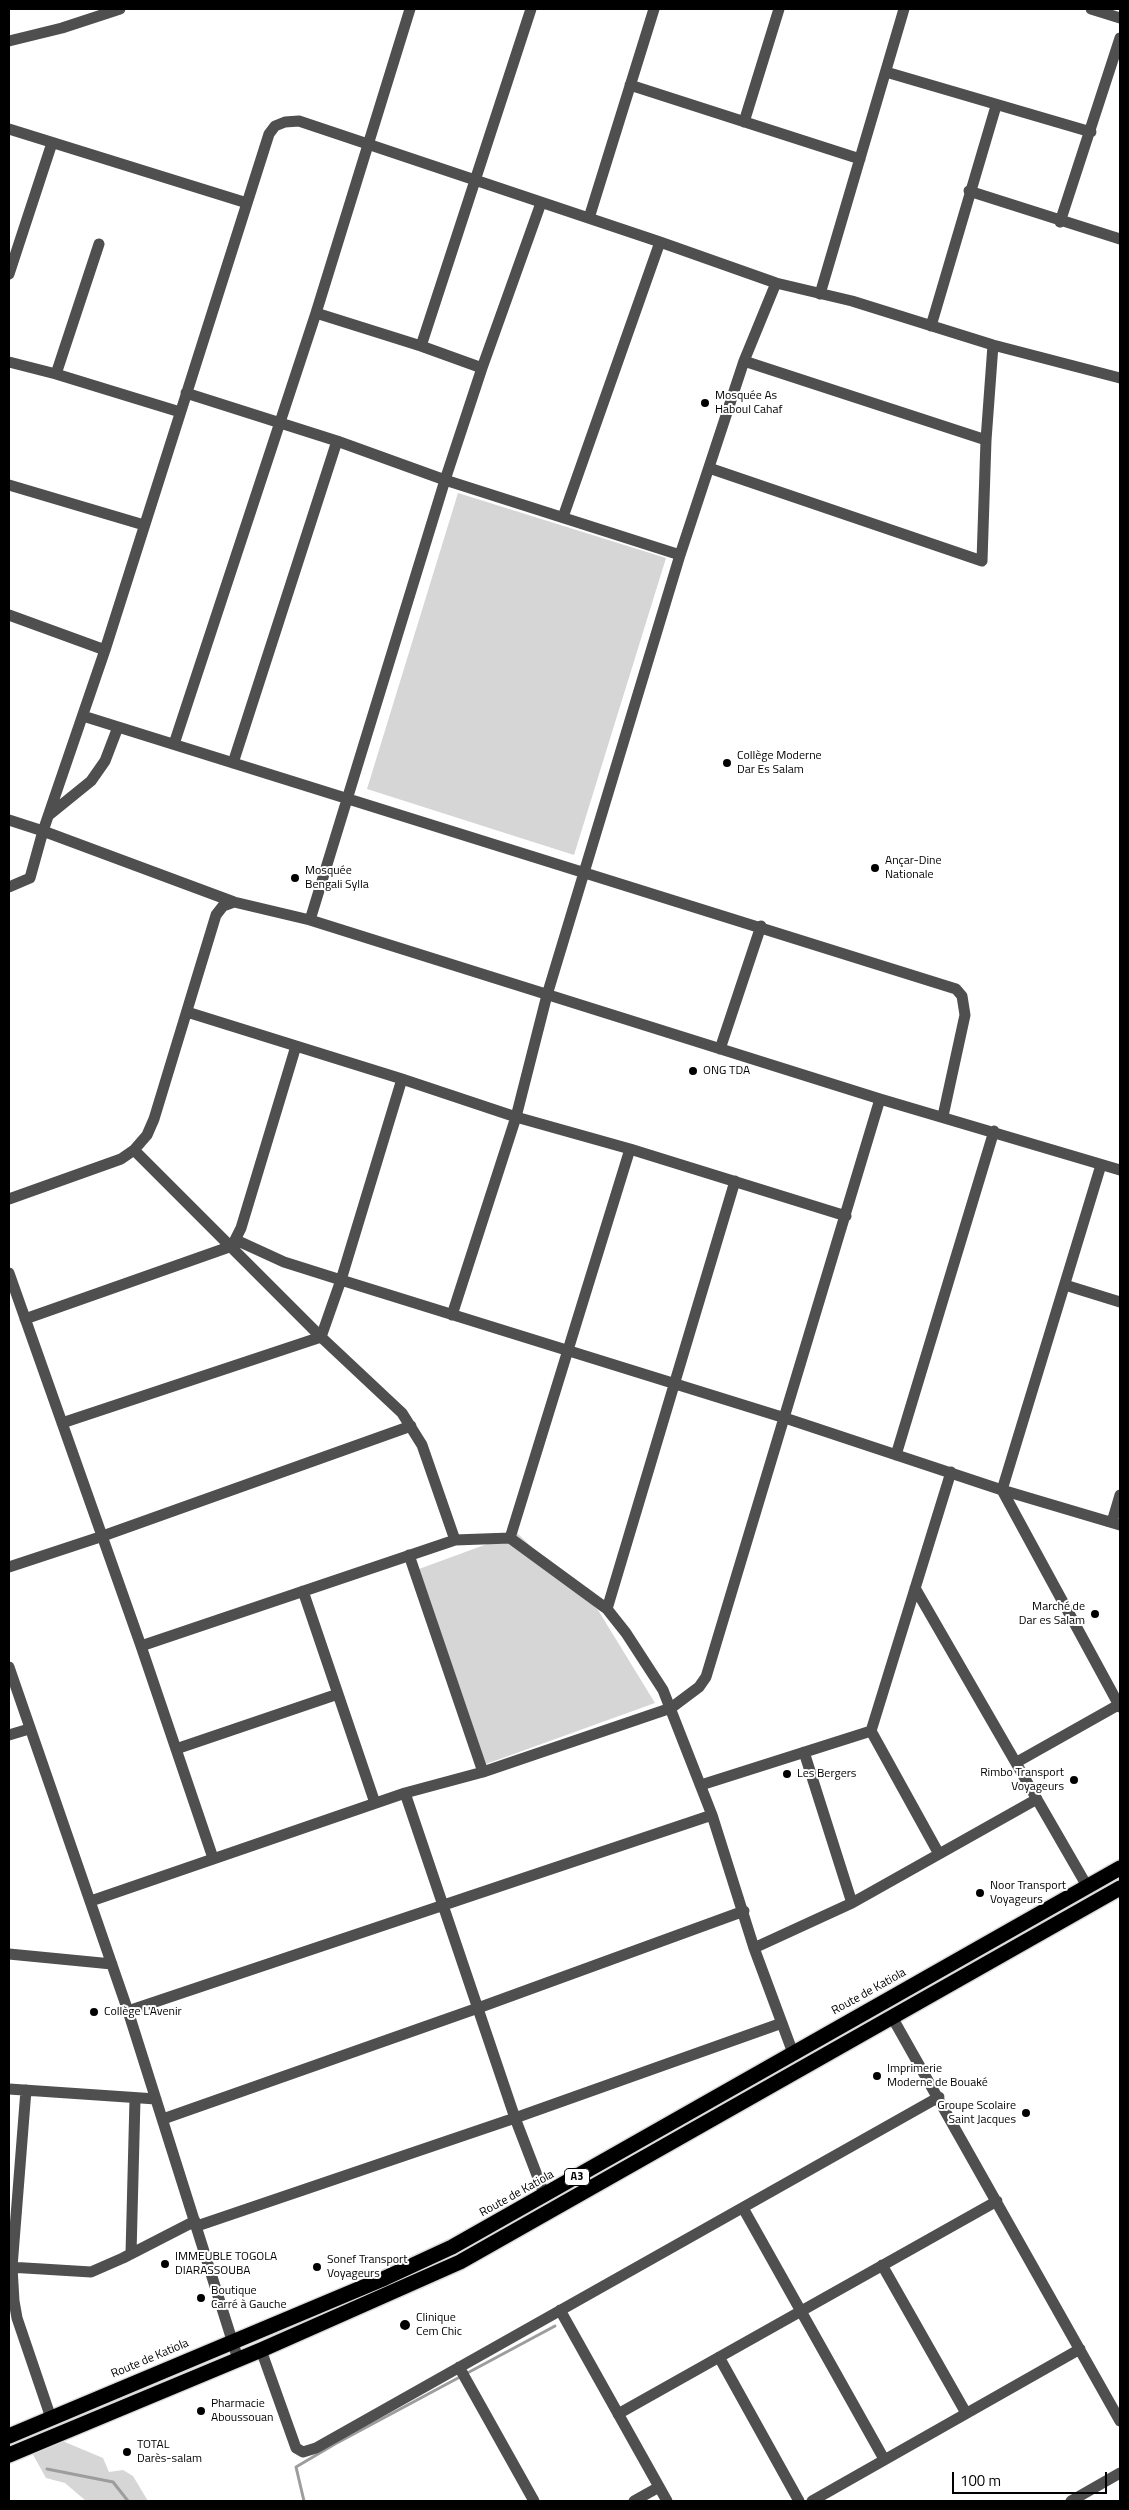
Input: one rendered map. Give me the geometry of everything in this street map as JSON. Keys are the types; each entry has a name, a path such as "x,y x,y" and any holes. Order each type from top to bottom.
{"highway":[{"name":"Route de Katiola","path":"9,2436 385,2278 452,2247 1120,1868"},
{"name":"A3","path":"9,2455 261,2350 460,2262 1120,1888"}],"street":[{"path":"9,41 62,28 120,9"},
{"path":"174,744 316,314 370,144 410,9"},
{"path":"421,346 531,9"},
{"path":"589,218 654,9"},
{"path":"744,122 779,9"},
{"path":"820,294 904,9"},
{"path":"1091,9 1120,18"},
{"path":"1060,222 1091,132 1120,38"},
{"path":"886,72 996,106 1091,132"},
{"path":"630,85 860,159"},
{"path":"931,326 969,191 996,106"},
{"path":"9,887 30,878 43,831 105,650 269,134 275,126 286,122 299,121 660,242 776,283 852,301 993,345 1120,378"},
{"path":"9,129 247,203"},
{"path":"9,274 52,142"},
{"path":"969,191 1060,222 1120,239"},
{"path":"310,920 346,798 482,368 541,203"},
{"path":"563,517 660,242"},
{"path":"56,374 99,244"},
{"path":"452,1315 516,1117 546,994 680,554 744,361 776,283"},
{"path":"316,314 421,346 482,368"},
{"path":"709,468 982,562 986,440 993,345"},
{"path":"744,361 986,440"},
{"path":"9,362 56,374 180,412"},
{"path":"186,393 337,441 446,480 680,554"},
{"path":"232,763 337,441"},
{"path":"9,485 144,525"},
{"path":"9,615 105,650"},
{"path":"83,716 761,926 956,989 962,996 965,1015 943,1116"},
{"path":"48,816 91,781 105,761 118,727"},
{"path":"9,820 234,902 310,920 880,1099 994,1131 1120,1170"},
{"path":"9,1199 121,1159 134,1150 147,1135 154,1119 216,915 224,906 234,902"},
{"path":"720,1049 761,926"},
{"path":"187,1012 402,1079 516,1117 630,1149 846,1216"},
{"path":"234,1243 296,1046"},
{"path":"321,1337 341,1280 402,1079"},
{"path":"91,1901 405,1793 483,1772 671,1708 699,1687 706,1677 880,1099"},
{"path":"896,1455 994,1131"},
{"path":"510,1538 570,1351 630,1149"},
{"path":"134,1150 234,1243 321,1337 402,1414 422,1445 455,1540"},
{"path":"1017,1762 1120,1705 1002,1490 1102,1165"},
{"path":"607,1609 735,1181"},
{"path":"25,1319 234,1243 284,1262 785,1418 1002,1490 1116,1524 1120,1496"},
{"path":"9,1273 100,1537 141,1646 213,1858"},
{"path":"1065,1285 1120,1302"},
{"path":"62,1423 321,1337"},
{"path":"9,1567 100,1537 411,1426"},
{"path":"939,1854 871,1730 951,1472"},
{"path":"141,1646 455,1540 510,1538 607,1609 626,1633 664,1690 712,1815 744,1911 754,1948 793,2053"},
{"path":"409,1555 483,1772"},
{"path":"915,1588 1087,1886"},
{"path":"303,1591 375,1803"},
{"path":"9,1667 128,2011 238,2359"},
{"path":"176,1749 338,1694"},
{"path":"9,1735 29,1729"},
{"path":"701,1785 871,1730"},
{"path":"804,1752 852,1904"},
{"path":"405,1793 515,2118 544,2196"},
{"path":"754,1948 852,1904 1037,1799"},
{"path":"128,2011 712,1815"},
{"path":"162,2119 478,2008 744,1911"},
{"path":"9,1954 112,1964"},
{"path":"892,2017 1120,2421"},
{"path":"10,2267 91,2272 196,2223 515,2118 782,2023"},
{"path":"9,2089 156,2099"},
{"path":"26,2090 10,2267 17,2318 51,2418"},
{"path":"261,2350 296,2448 302,2452 316,2448 939,2098"},
{"path":"132,2254 136,2099"},
{"path":"618,2414 997,2201"},
{"path":"743,2208 884,2459"},
{"path":"882,2265 966,2412"},
{"path":"560,2310 667,2501"},
{"path":"812,2501 1080,2349"},
{"path":"719,2358 799,2501"},
{"path":"459,2368 534,2501"},
{"path":"1070,2501 1120,2473"},
{"path":"634,2501 659,2487"}],"shaded area":[{"path":"458,493 666,558 574,855 367,789"},
{"path":"517,1533 598,1610 655,1703 486,1764 419,1569"},
{"path":"60,2440 103,2458 109,2472 123,2470 133,2476 148,2501 86,2501 65,2483 46,2478 31,2451"}],"waterway":[{"path":"304,2501 296,2467 335,2444 555,2326"},
{"path":"47,2469 113,2482 128,2501"}],"place":[{"name":"Mosquée As Haboul Cahaf","path":"705,403"},
{"name":"Collège Moderne Dar Es Salam","path":"727,763"},
{"name":"Ançar-Dine Nationale","path":"875,868"},
{"name":"Mosquée Bengali Sylla","path":"295,878"},
{"name":"ONG TDA","path":"693,1071"},
{"name":"Marché de Dar es Salam","path":"1095,1614"},
{"name":"Les Bergers","path":"787,1774"},
{"name":"Rimbo Transport Voyageurs","path":"1074,1780"},
{"name":"Noor Transport Voyageurs","path":"980,1893"},
{"name":"Collège L'Avenir","path":"94,2012"},
{"name":"Imprimerie Moderne de Bouaké","path":"877,2076"},
{"name":"Groupe Scolaire Saint Jacques","path":"1026,2113"},
{"name":"IMMEUBLE TOGOLA DIARASSOUBA","path":"165,2264"},
{"name":"Sonef Transport Voyageurs","path":"317,2267"},
{"name":"Boutique Carré à Gauche","path":"201,2298"},
{"name":"Clinique Cem Chic","path":"405,2325"},
{"name":"Pharmacie Aboussouan","path":"201,2411"},
{"name":"TOTAL Darès-salam","path":"127,2452"}]}
